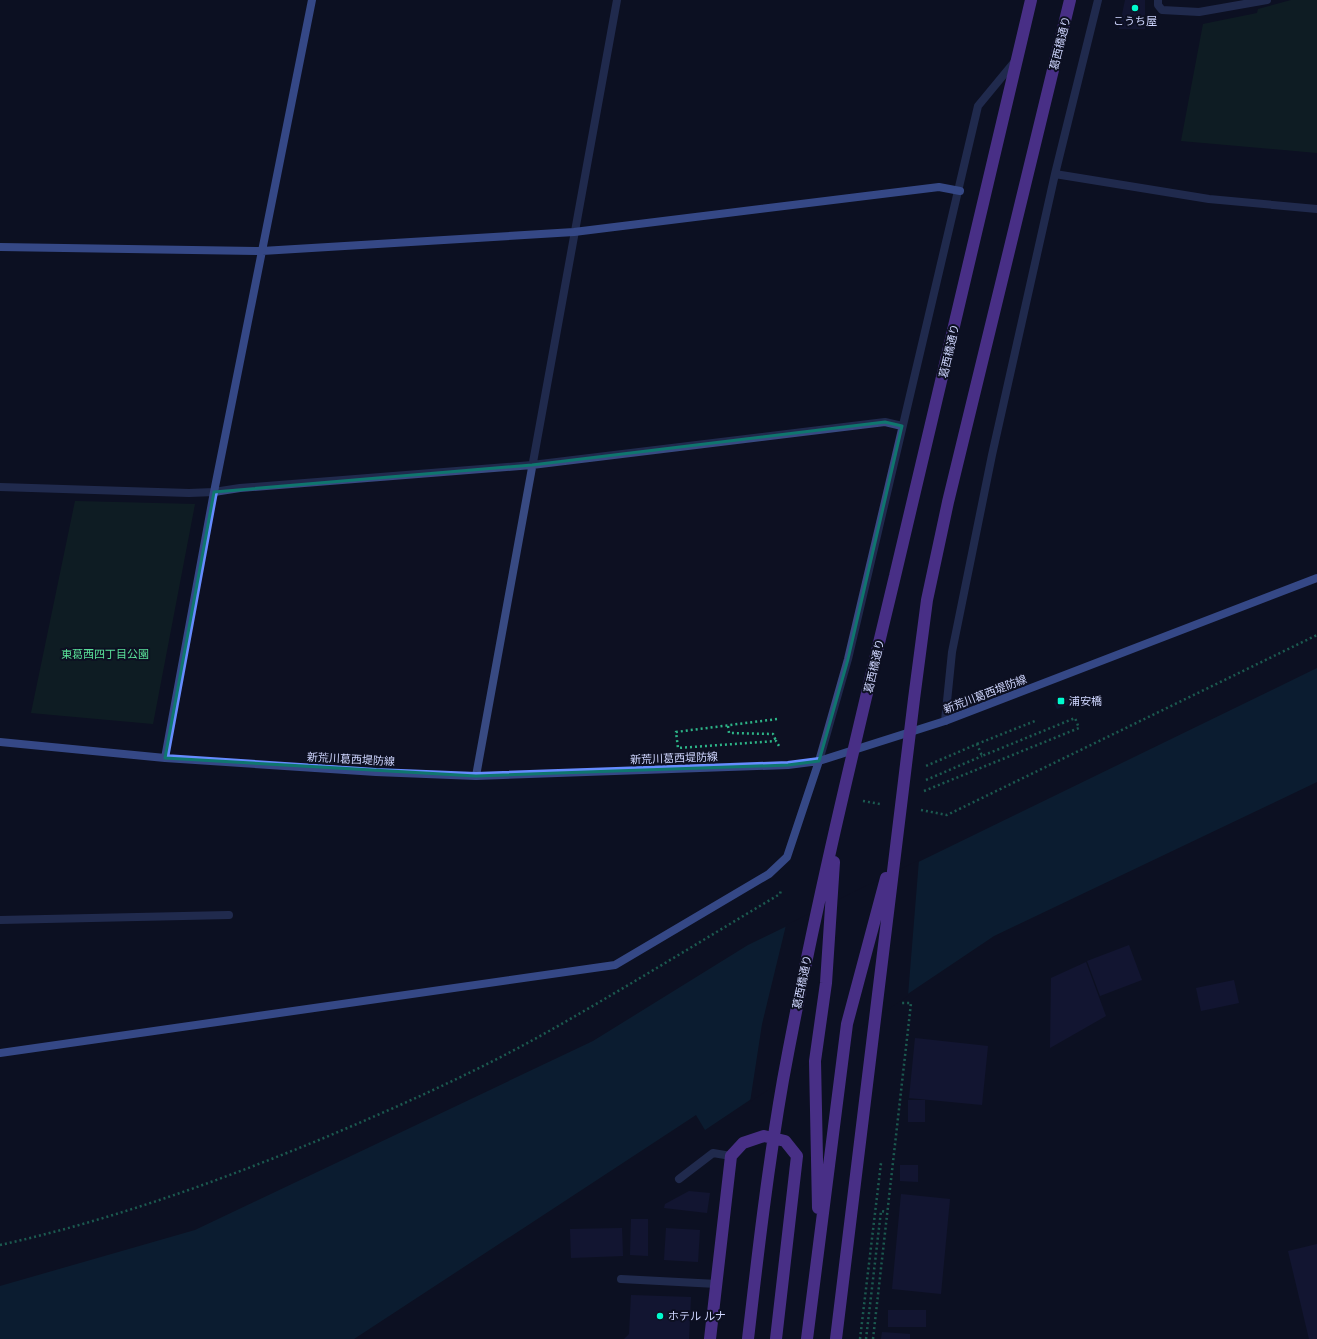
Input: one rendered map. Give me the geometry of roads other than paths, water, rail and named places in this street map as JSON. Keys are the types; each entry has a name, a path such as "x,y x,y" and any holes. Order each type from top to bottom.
{"main road":[{"name":"葛西橋通り","path":"748,1339 767,1182 783,1082 836,822 981,218 1031,0"},
{"name":"葛西橋通り","path":"836,1339 928,600 948,502 1070,0"},
{"path":"818,1252 815,1061 826,982 836,822"},
{"path":"808,1339 847,1024 898,834"},
{"path":"710,1339 731,1156 743,1142 764,1136 785,1141 797,1156 776,1339"}],"street":[{"path":"165,758 214,492 312,0"},
{"path":"476,776 574,232 618,0"},
{"path":"945,721 952,652 992,455 1055,174 1098,0"},
{"path":"1158,0 1158,5 1162,10 1199,12 1267,0"},
{"path":"0,1053 615,966 769,874 787,857 819,761 848,660 902,426 960,191 978,106 1018,57"},
{"path":"1055,174 1209,199 1317,209"},
{"path":"0,247 262,251 574,232 939,187 960,191"},
{"path":"0,487 181,493 214,492 240,488 532,465 885,422 902,426"},
{"name":"新荒川葛西堤防線","path":"0,742 165,758 376,772 476,776 788,765 819,761 945,721 1317,578"},
{"path":"0,920 229,915"},
{"path":"679,1179 713,1153 731,1156"},
{"path":"621,1279 717,1284"}],"water":[{"path":"1317,668 1317,782 994,936 705,1130 696,1115 354,1339 0,1339 0,1286 195,1230 593,1041 748,945"}],"place":[{"name":"こうち屋","path":"1135,8"},
{"name":"浦安橋","path":"1061,701"},
{"name":"ホテル ルナ","path":"660,1316"}],"park label":[{"name":"東葛西四丁目公園","path":"105,654"}]}
